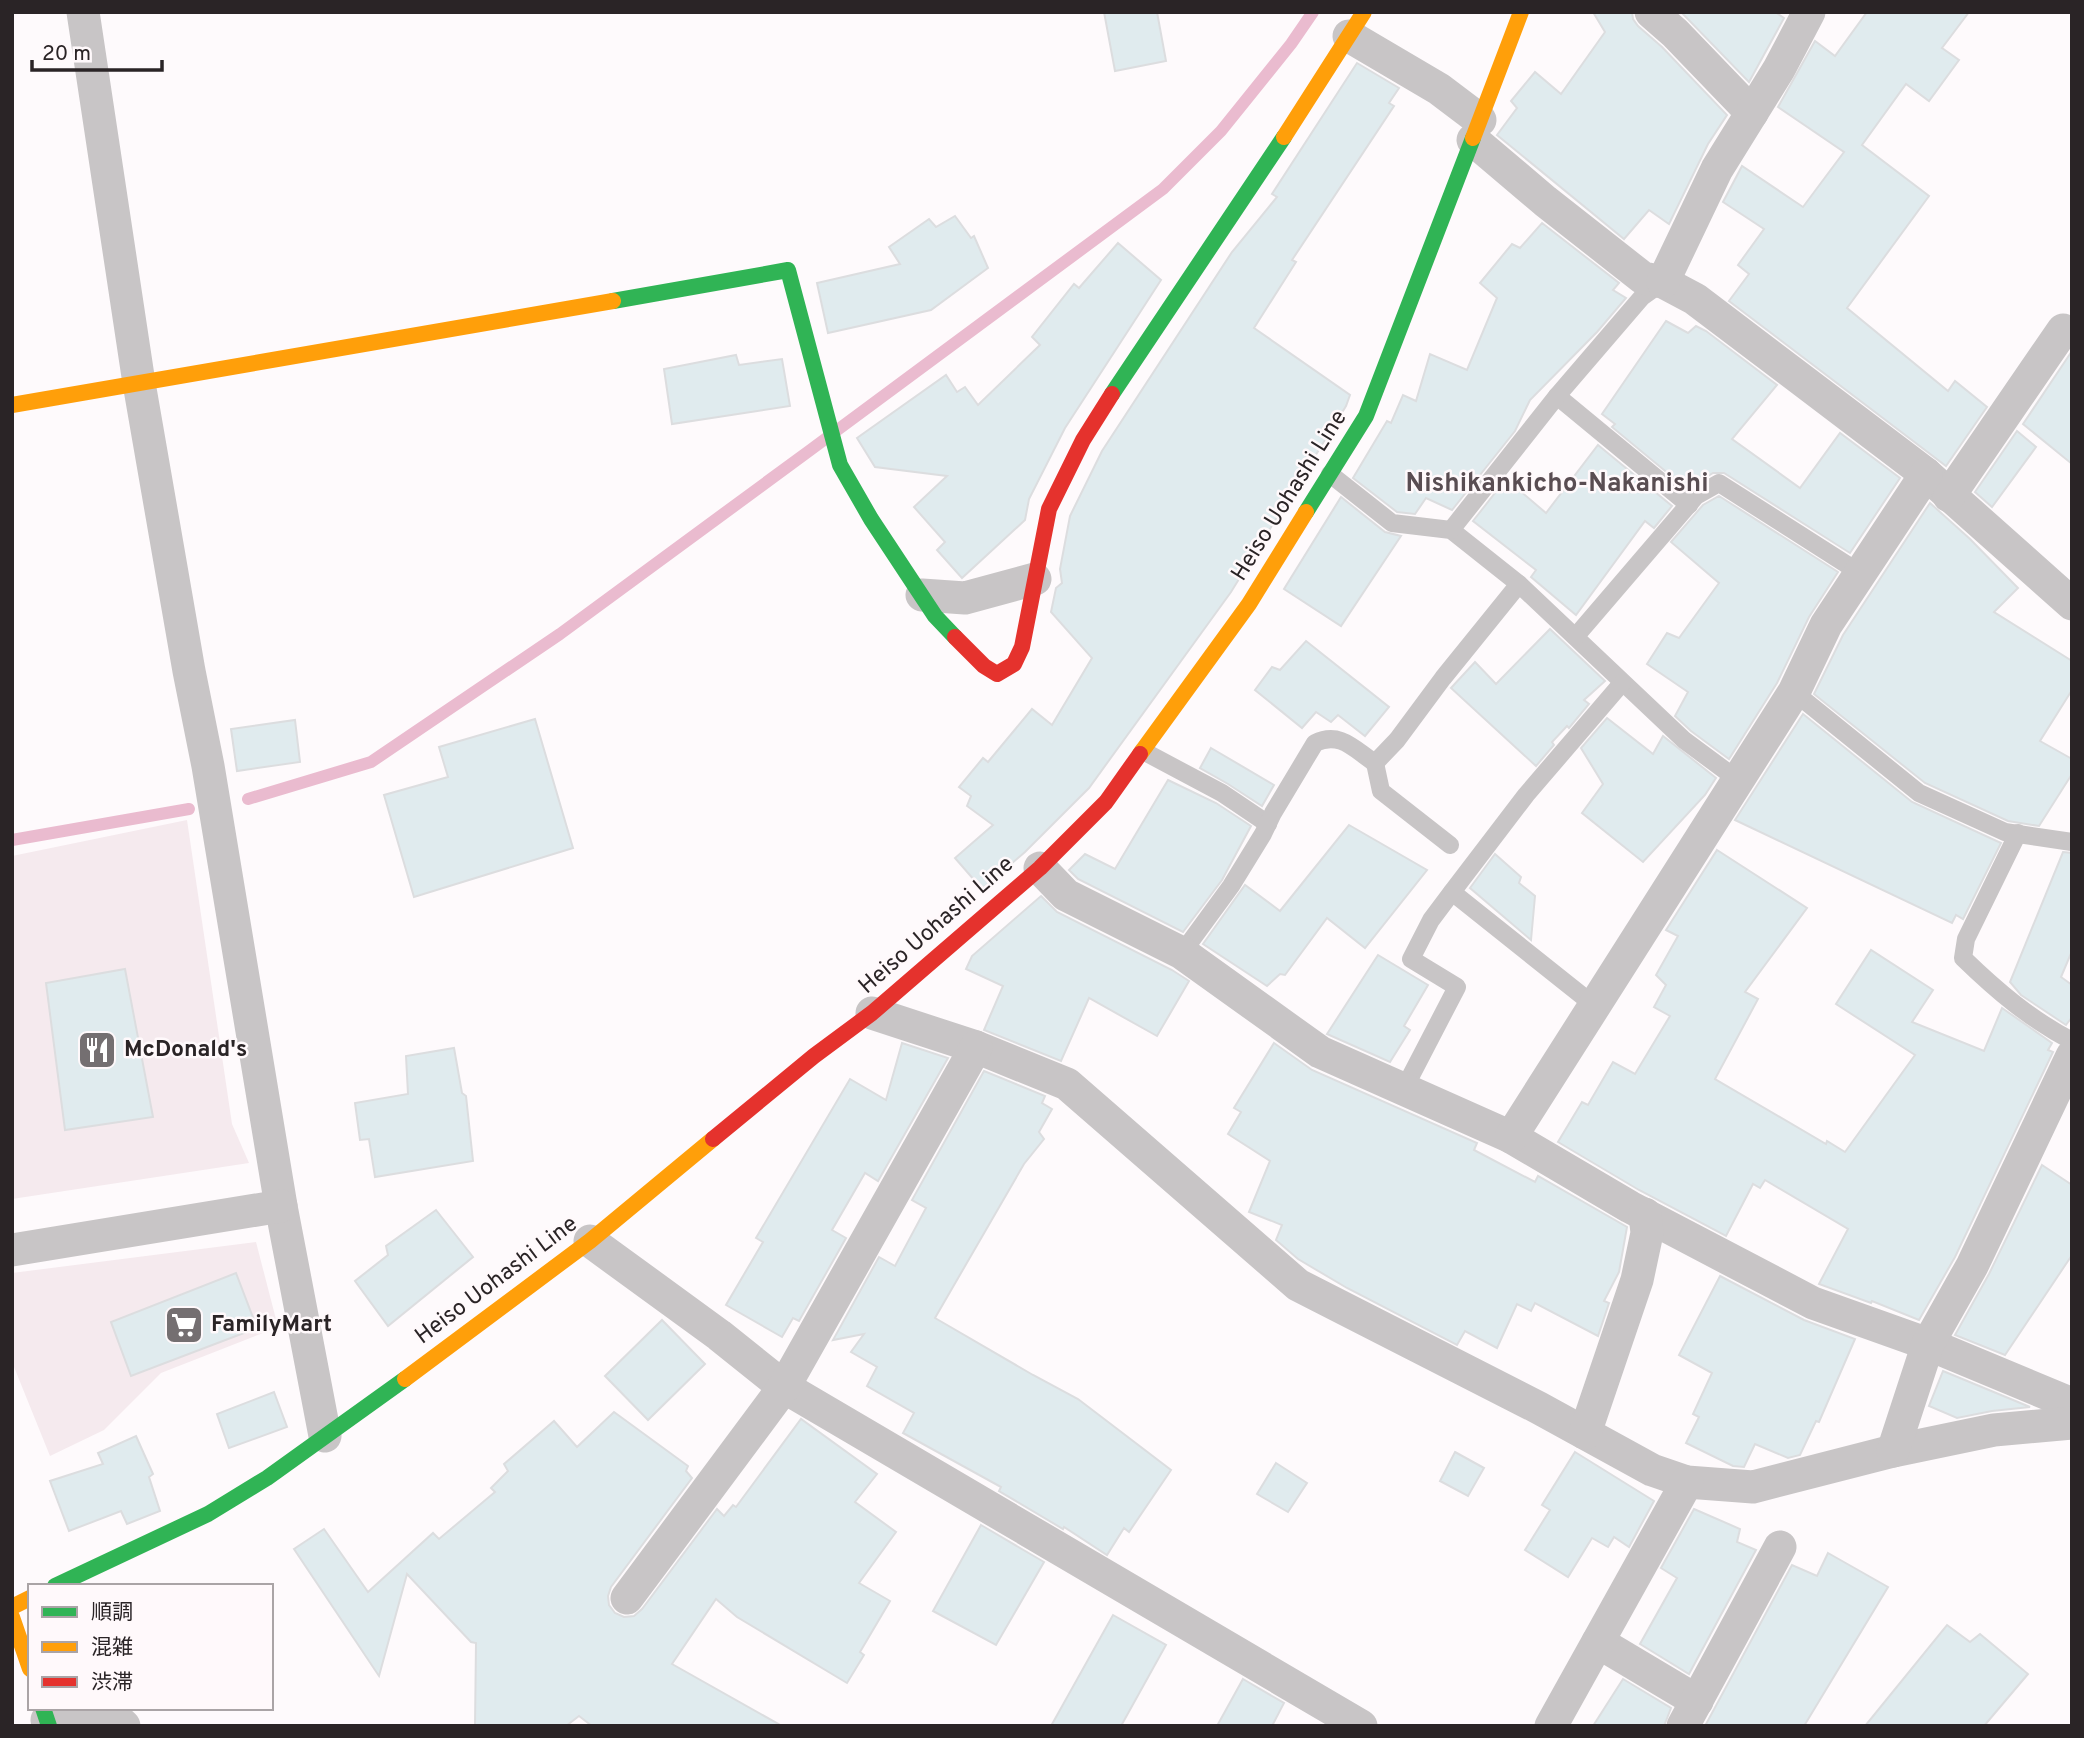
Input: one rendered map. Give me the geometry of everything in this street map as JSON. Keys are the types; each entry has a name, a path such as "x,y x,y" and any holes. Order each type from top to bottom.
{"main road":[{"name":"Heiso Uohashi Line","path":"59,1584 208,1514 267,1478 444,1352 590,1241 814,1056 872,1013 1040,868 1106,802 1249,604 1366,416 1521,12"},
{"path":"12,405 574,305 788,270 840,465 871,519 922,595 944,624 984,666 997,674 1014,664 1022,647 1049,509 1083,440 1356,24"},
{"path":"12,1607 28,1599"},
{"path":"12,1616 28,1663"}],"street":[{"path":"83,12 139,383 208,766 281,1206 325,1436"},
{"path":"1651,12 1675,33 1752,113"},
{"path":"1663,282 1717,169 1779,69 1809,12"},
{"path":"1356,24 1439,89 1545,201 1643,278 1663,282 1695,299 1926,474 2072,604"},
{"path":"1949,496 2063,330"},
{"path":"1511,1137 1794,692 1826,625 1926,474"},
{"path":"922,595 965,598 1035,579"},
{"path":"1040,868 1066,895 1182,953 1321,1052 1511,1137 1647,1203 1813,1303 1928,1344 2072,1404"},
{"path":"872,1013 976,1047 1067,1084 1298,1285 1652,1470 1687,1482 1753,1487 1893,1451 1994,1430 2072,1423"},
{"path":"627,1598 784,1387 976,1047"},
{"path":"1893,1451 1928,1344 1972,1266 2072,1056"},
{"path":"1585,1433 1637,1280 1647,1233 1647,1203"},
{"path":"12,1250 281,1206"},
{"path":"590,1241 719,1335 784,1387 1362,1726"},
{"path":"1551,1726 1687,1482"},
{"path":"1598,1642 1690,1713 1780,1547"},
{"path":"46,1718 112,1716 124,1726"}],"lane":[{"path":"1451,530 1556,396 1642,297 1663,282"},
{"path":"1556,396 1689,505"},
{"path":"1330,474 1392,523 1451,530 1518,584 1576,636 1684,740 1738,780"},
{"path":"1576,636 1696,496 1719,484 1860,573"},
{"path":"1375,763 1397,740 1518,584"},
{"path":"1404,1089 1457,987 1411,959 1431,920 1526,795 1622,683"},
{"path":"1794,692 1919,793 2005,831 2072,842"},
{"path":"1182,953 1231,886 1314,743 1326,737 1341,740 1375,763 1381,791 1450,845"},
{"path":"1143,751 1222,793 1268,824"},
{"path":"2018,834 1966,939 1963,958 2002,996 2072,1041"},
{"path":"1452,892 1595,1006"}],"shaded area":[{"path":"187,820 232,1124 249,1163 12,1199 12,856"},
{"path":"256,1242 278,1327 161,1373 104,1430 50,1456 12,1362 12,1273"}],"building":[{"path":"1104,12 1157,12 1166,61 1115,71"},
{"path":"1593,12 1632,12 1638,26 1662,47 1727,115 1708,144 1669,224 1649,210 1624,239 1497,135 1517,108 1511,101 1535,72 1561,94 1605,32"},
{"path":"1681,12 1775,12 1784,18 1749,82"},
{"path":"1867,12 1969,12 1942,48 1959,60 1929,101 1906,84 1862,145 1929,196 1847,308 1948,391 1955,381 1987,407 1946,466 1729,301 1749,274 1738,265 1764,229 1723,202 1742,166 1803,207 1844,152 1778,107 1815,41 1835,56"},
{"path":"1357,63 1399,88 1389,103 1394,106 1292,260 1296,262 1254,328 1350,395 1346,406 1231,592 1089,788 1025,852 982,889 955,858 993,825 967,806 971,796 959,787 983,758 988,762 1032,709 1052,725 1092,658 1051,612 1056,588 1062,583 1060,569 1070,516 1102,451 1232,252 1277,197 1272,194"},
{"path":"955,216 971,238 974,236 988,268 931,310 828,333 817,283 900,264 889,247 929,219 936,227"},
{"path":"1542,223 1619,283 1613,290 1626,298 1597,332 1530,400 1515,431 1452,510 1426,498 1415,514 1397,512 1353,478 1387,421 1391,423 1403,395 1416,401 1430,354 1467,370 1497,298 1480,283 1512,244 1520,248"},
{"path":"1118,243 1161,280 1065,428 1029,499 1025,520 962,578 937,550 945,542 914,507 947,476 875,467 857,438 946,375 957,392 965,387 978,405 1040,345 1032,337 1074,284 1079,288"},
{"path":"1666,321 1688,333 1696,326 1706,331 1777,385 1732,439 1800,488 1840,433 1900,478 1850,553 1724,473 1713,473 1687,489 1612,427 1615,424 1602,414"},
{"path":"2072,351 2072,464 2023,424"},
{"path":"736,355 739,365 782,359 790,406 672,424 664,369"},
{"path":"2017,431 2036,447 1992,507 1975,492"},
{"path":"1598,445 1672,506 1654,528 1645,521 1576,615 1531,577 1536,570 1473,521 1506,479 1546,513"},
{"path":"1719,496 1838,572 1809,617 1777,683 1729,759 1675,716 1688,692 1647,664 1667,633 1679,638 1719,583 1671,542 1703,505"},
{"path":"1341,497 1385,532 1401,536 1341,626 1284,589"},
{"path":"1930,503 2018,588 1994,612 2072,661 2072,690 2040,741 2072,759 2072,774 2039,826 2008,821 1925,783 1814,694 1843,635"},
{"path":"1550,629 1605,681 1584,700 1589,704 1569,728 1567,726 1552,742 1554,745 1536,766 1451,688 1475,662 1496,684"},
{"path":"1306,641 1389,707 1365,736 1338,715 1331,722 1316,712 1302,728 1255,690 1272,667 1280,670"},
{"path":"1803,714 1912,802 2001,843 1963,919 1956,915 1952,923 1735,820"},
{"path":"1607,718 1653,754 1663,736 1716,778 1705,795 1643,862 1582,813 1603,784 1581,748"},
{"path":"535,719 573,848 414,897 384,795 448,777 439,747"},
{"path":"295,720 300,762 237,771 231,729"},
{"path":"1211,748 1274,785 1262,806 1200,768"},
{"path":"1168,780 1216,803 1251,826 1222,880 1183,932 1078,879 1069,870 1085,854 1115,869"},
{"path":"1349,825 1427,870 1365,948 1327,918 1285,975 1280,974 1267,986 1203,944 1245,885 1280,911"},
{"path":"1717,850 1807,908 1745,992 1758,999 1715,1079 1826,1144 1827,1141 1845,1152 1915,1055 1836,1004 1871,950 1933,990 1912,1022 1984,1051 2002,1008 2052,1043 2048,1050 2053,1052 1955,1257 1919,1320 1819,1284 1848,1229 1765,1180 1760,1188 1753,1184 1726,1236 1639,1190 1558,1142 1582,1102 1588,1105 1613,1062 1635,1074 1670,1016 1654,1007 1666,985 1656,975 1678,936 1666,930"},
{"path":"2063,852 2072,853 2072,951 2061,977 2072,985 2072,1017 2066,1025 2021,995 2010,982"},
{"path":"1495,854 1521,877 1519,883 1535,896 1531,940 1470,888"},
{"path":"1041,896 1057,912 1189,981 1157,1036 1089,998 1061,1061 984,1030 1003,986 966,969 972,956"},
{"path":"1378,955 1428,985 1404,1026 1410,1030 1390,1062 1327,1034"},
{"name":"McDonald's","path":"125,969 153,1117 65,1130 46,983"},
{"path":"902,1043 948,1058 878,1181 865,1173 832,1230 846,1238 799,1321 793,1318 782,1337 726,1305 763,1242 756,1238 850,1079 886,1100"},
{"path":"1274,1043 1312,1070 1477,1143 1474,1150 1535,1182 1538,1176 1627,1227 1619,1272 1604,1301 1609,1303 1598,1336 1535,1303 1531,1311 1517,1304 1497,1348 1465,1331 1457,1345 1347,1288 1298,1259 1276,1240 1282,1225 1249,1212 1270,1161 1228,1134 1241,1112 1234,1108"},
{"path":"454,1048 462,1093 466,1096 473,1161 375,1177 369,1139 360,1140 355,1103 408,1094 406,1056"},
{"path":"984,1071 1045,1096 1042,1103 1052,1109 1039,1132 1044,1139 1024,1164 935,1318 1078,1399 1171,1470 1129,1532 1124,1528 1107,1555 1064,1527 1063,1529 999,1491 1001,1487 903,1433 914,1413 867,1386 877,1367 851,1352 864,1334 833,1340 879,1257 895,1266 926,1208 912,1200"},
{"path":"2042,1165 2072,1185 2072,1255 2005,1355 1955,1335 1989,1274"},
{"path":"436,1210 473,1257 388,1326 355,1281 388,1255 386,1246"},
{"name":"FamilyMart","path":"236,1273 257,1328 131,1376 111,1322"},
{"path":"1720,1276 1804,1320 1855,1339 1819,1422 1816,1421 1800,1455 1788,1458 1755,1444 1744,1467 1733,1466 1686,1443 1699,1417 1693,1414 1712,1373 1679,1355"},
{"path":"662,1320 705,1364 648,1420 605,1376"},
{"path":"1943,1371 2030,1407 1957,1418 1929,1406"},
{"path":"274,1392 287,1427 229,1448 217,1414"},
{"path":"614,1412 688,1466 686,1471 692,1478 611,1587 609,1605 615,1613 624,1617 634,1616 642,1609 717,1509 724,1516 733,1505 736,1507 801,1419 877,1474 855,1502 896,1532 859,1583 890,1601 860,1652 864,1655 847,1683 737,1617 716,1599 672,1664 782,1726 592,1726 579,1716 566,1726 475,1726 476,1643 471,1642 407,1574 379,1676 294,1549 324,1529 368,1592 433,1533 439,1539 495,1492 491,1488 508,1471 504,1464 554,1421 577,1447"},
{"path":"136,1436 153,1474 149,1477 160,1511 127,1524 121,1511 69,1531 50,1481 103,1464 98,1453"},
{"path":"1455,1452 1484,1468 1468,1496 1440,1481"},
{"path":"1575,1452 1654,1501 1629,1547 1614,1537 1608,1547 1592,1538 1568,1577 1525,1550 1550,1510 1542,1505"},
{"path":"1276,1463 1307,1483 1288,1512 1257,1494"},
{"path":"1694,1509 1740,1529 1737,1542 1756,1550 1689,1674 1640,1644 1677,1578 1661,1568"},
{"path":"981,1525 1044,1562 996,1645 933,1611"},
{"path":"1828,1553 1888,1587 1804,1726 1705,1726 1792,1565 1817,1576"},
{"path":"1113,1615 1166,1645 1121,1726 1051,1726"},
{"path":"1947,1625 1970,1642 1980,1634 2028,1674 1984,1726 1865,1726"},
{"path":"1243,1679 1284,1703 1272,1726 1217,1726"},
{"path":"1623,1679 1671,1708 1664,1726 1593,1726"}],"waterway":[{"path":"248,799 371,762 560,634 809,451 1163,189 1221,131 1291,44 1313,12"},
{"path":"12,840 189,809"}],"traffic: fast":[{"path":"1112,394 1284,137"},
{"path":"1306,512 1366,416 1473,138"},
{"path":"613,301 788,270 840,465 871,519 935,616 955,637"},
{"path":"59,1584 208,1514 267,1478 405,1379"},
{"path":"44,1710 49,1726"}],"traffic: slow":[{"path":"1284,137 1364,12"},
{"path":"1473,138 1521,12"},
{"path":"12,405 613,301"},
{"path":"1140,754 1249,604 1306,512"},
{"path":"405,1379 590,1241 713,1139"},
{"path":"12,1607 28,1599"},
{"path":"12,1617 28,1663"}],"traffic: jam":[{"path":"955,637 984,666 997,674 1014,664 1022,647 1049,509 1083,440 1112,394"},
{"path":"713,1139 814,1056 872,1013 1040,868 1106,802 1140,754"}],"place":[{"name":"McDonald's","path":"97,1050"},
{"name":"FamilyMart","path":"184,1325"}],"district":[{"name":"Nishikankicho-Nakanishi","path":"1557,484"}]}
